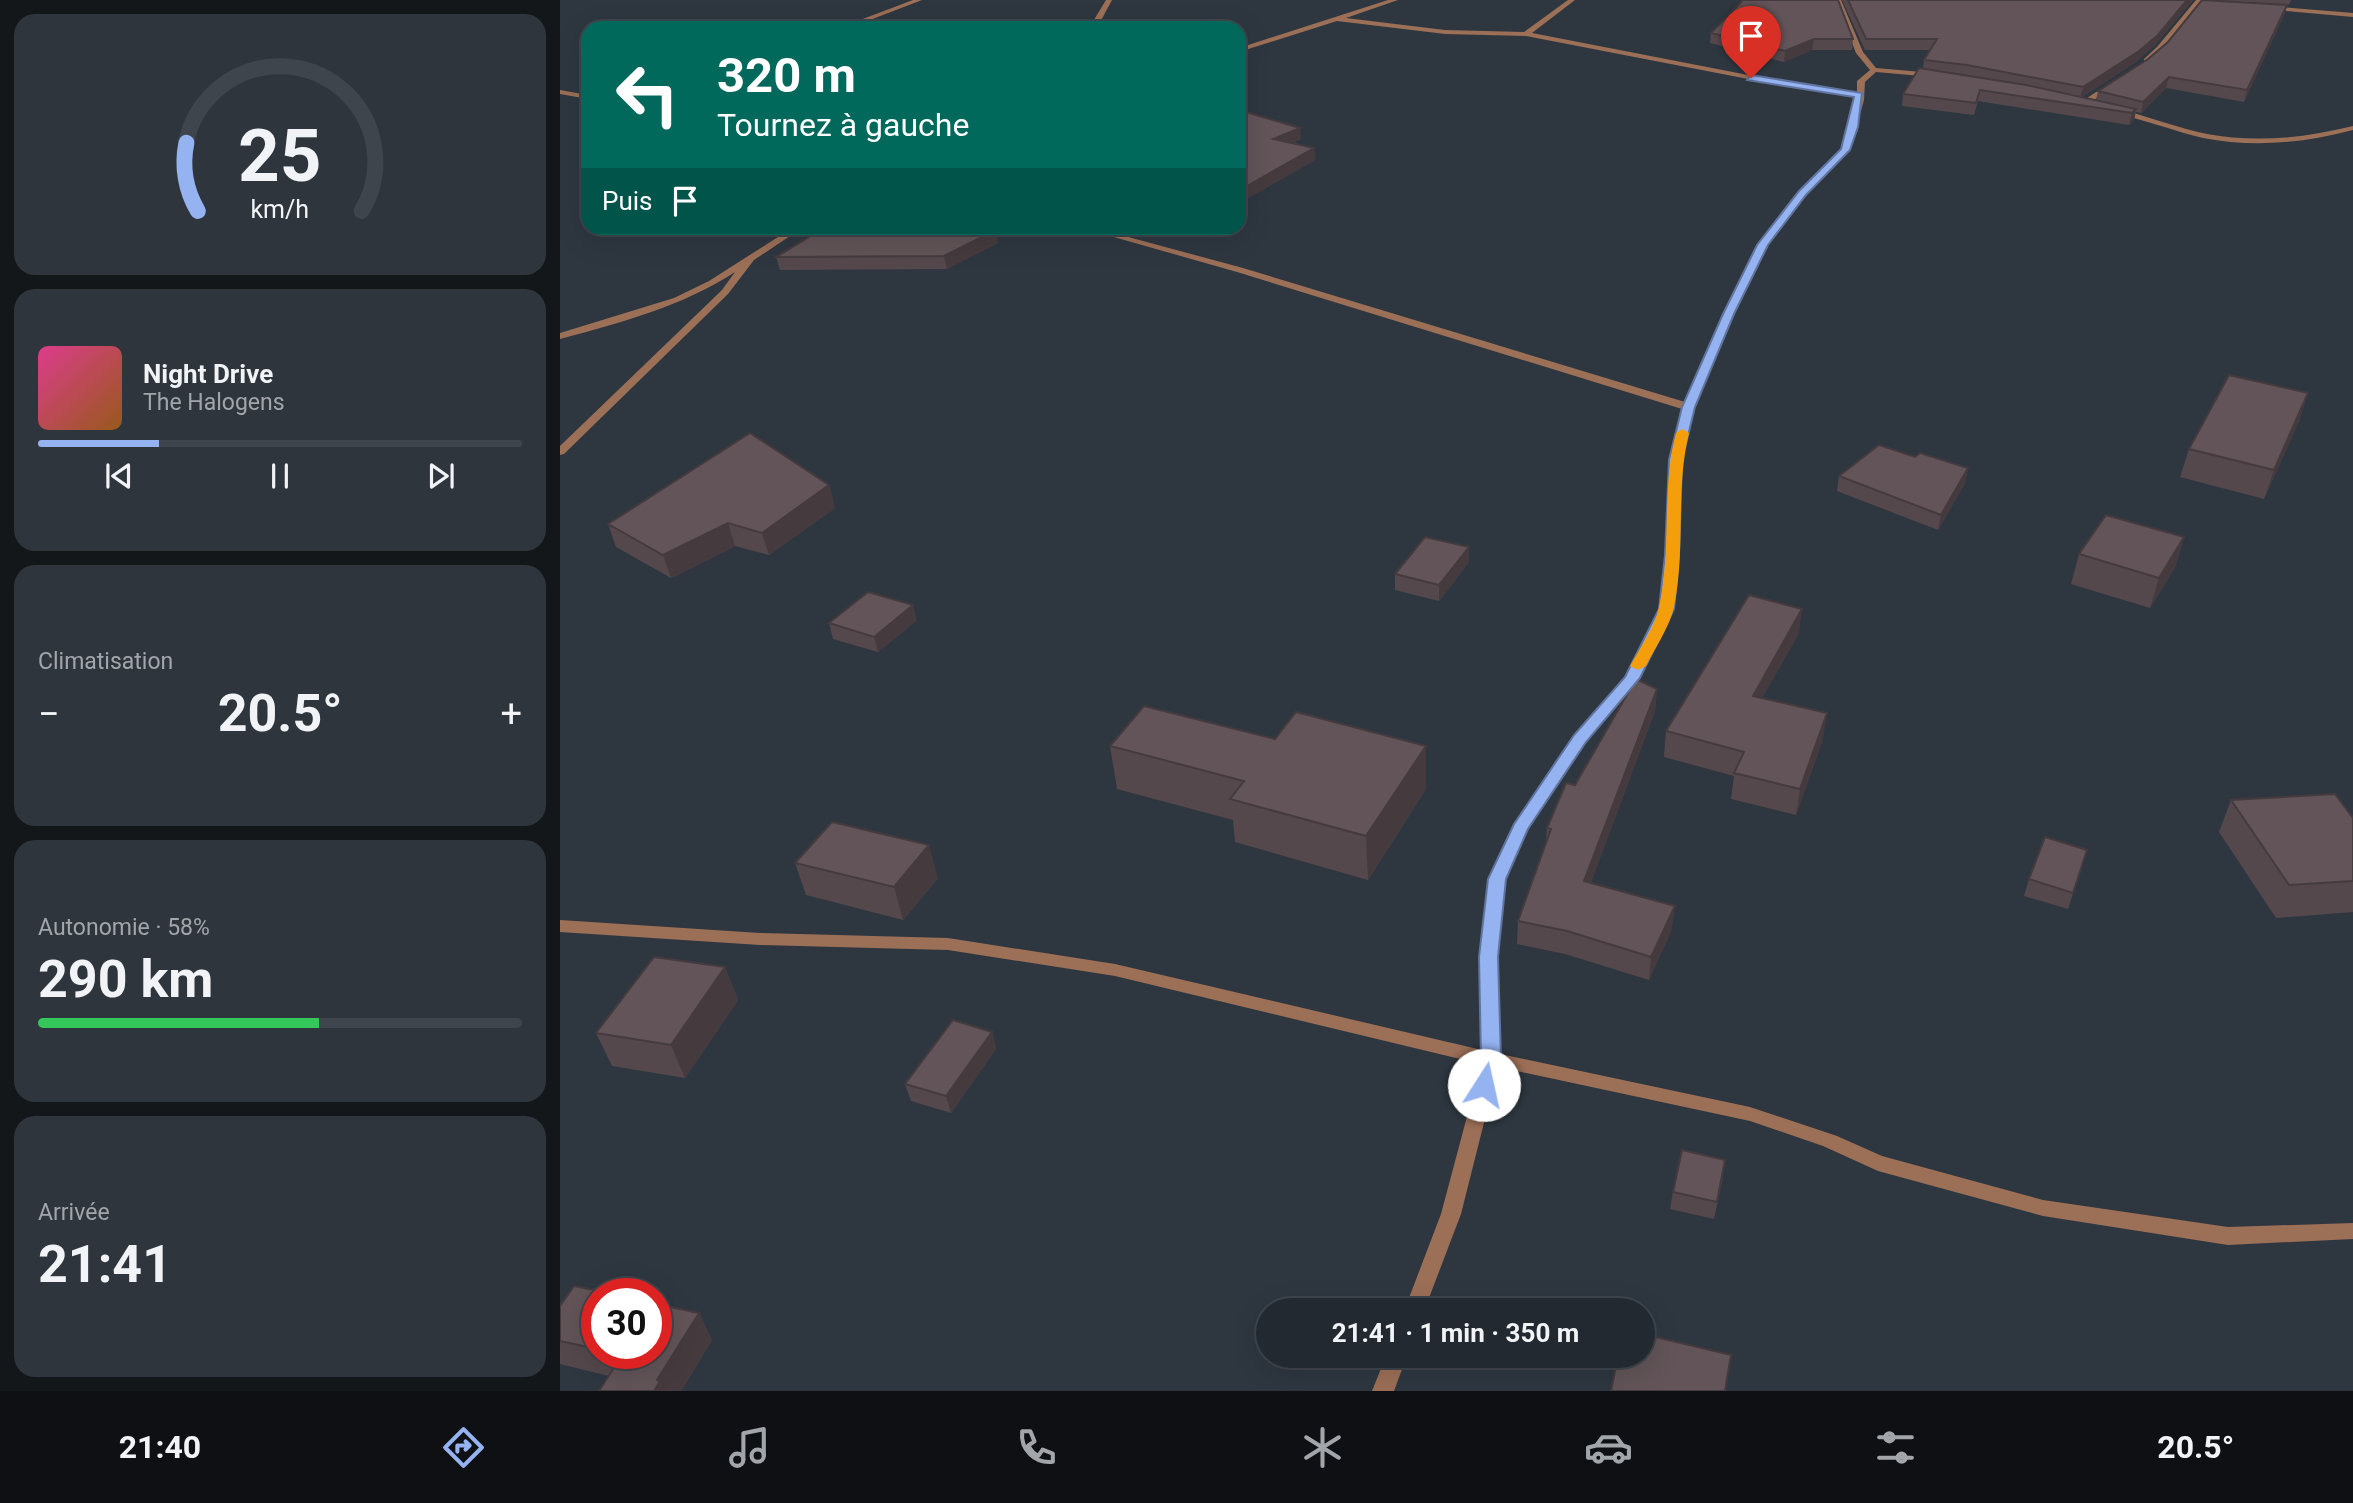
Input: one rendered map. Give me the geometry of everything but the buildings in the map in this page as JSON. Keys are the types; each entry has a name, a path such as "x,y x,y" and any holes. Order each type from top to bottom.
{"street":[{"path":"863,21 919,0"},
{"path":"1097,21 1109,0"},
{"path":"1246,48 1395,0"},
{"path":"1526,33 1572,0"},
{"path":"1838,0 1860,53 1874,70 1946,78"},
{"path":"2141,66 2160,49 2198,2 2209,5"},
{"path":"2261,7 2353,15"},
{"path":"1338,19 1445,32 1526,33 1532,37 1773,82 1859,95"},
{"path":"1419,1298 1451,1214 1491,1059 1489,957 1497,879 1520,828 1580,738 1632,678 1667,609 1675,460 1688,407 1728,314 1763,245 1802,193 1846,150 1861,81 1874,70"},
{"path":"2082,104 2123,78"},
{"path":"560,92 581,96"},
{"path":"2070,101 2095,106"},
{"path":"2107,109 2207,136 2236,140 2272,142 2353,128"},
{"path":"560,336 677,300 712,283 786,235"},
{"path":"1113,235 1241,270 1688,407"},
{"path":"560,452 725,292 750,259"},
{"path":"560,926 760,939 948,944 1115,970 1491,1059 1750,1114 1830,1141 1878,1163 2043,1208 2228,1236 2353,1231"},
{"path":"1383,1391 1392,1368"}],"slow traffic":[{"path":"1638,666 1667,609 1675,460 1682,433"}],"route":[{"path":"1484,1085 1491,1059 1489,957 1497,879 1520,828 1580,738 1632,678 1667,609 1675,460 1688,407 1728,314 1763,245 1802,193 1846,150 1860,100 1859,95 1751,78"}]}
